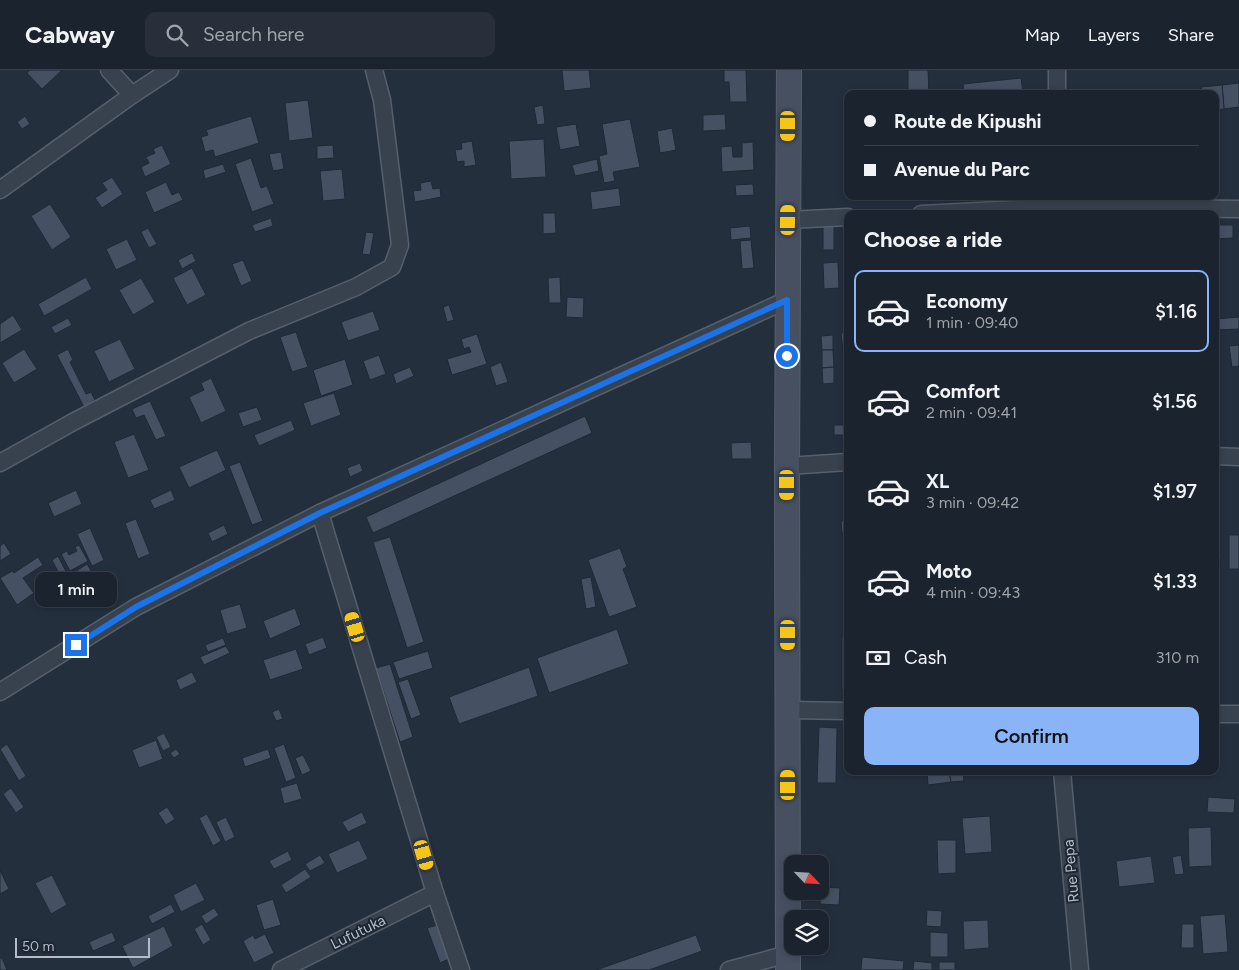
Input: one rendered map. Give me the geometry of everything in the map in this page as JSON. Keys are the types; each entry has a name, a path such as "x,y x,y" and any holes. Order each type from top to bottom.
{"main road":[{"path":"788,962 787,300 789,70"}],"street":[{"path":"109,70 132,95"},
{"path":"0,190 170,70"},
{"path":"0,463 72,422 249,331 356,287 392,267 400,245 382,100 374,70"},
{"path":"1057,70 1057,90"},
{"path":"990,210 1060,206 1239,209"},
{"path":"788,220 844,217"},
{"path":"0,692 136,607 320,513 787,300"},
{"path":"1219,456 1239,457"},
{"path":"787,466 844,462"},
{"path":"320,513 435,893 461,970"},
{"path":"788,710 844,711"},
{"path":"1219,714 1239,714"},
{"name":"Rue Pepa","path":"1062,775 1080,970"},
{"name":"Lufutuka","path":"281,970 435,893"},
{"path":"729,970 788,962"}],"building":[{"path":"30,70 62,70 42,89 27,73"},
{"path":"562,70 589,70 591,88 564,91"},
{"path":"724,70 746,70 747,102 730,102 729,82 724,82"},
{"path":"908,70 928,70 929,90 908,90"},
{"path":"1021,78 1022,90 964,90 963,84"},
{"path":"1239,83 1239,107 1224,109 1222,85"},
{"path":"1222,85 1224,109 1219,110 1219,90 1201,90 1201,87"},
{"path":"308,100 313,138 289,141 285,103"},
{"path":"543,105 545,124 537,125 534,107"},
{"path":"725,114 726,130 703,131 703,115"},
{"path":"25,116 30,124 22,129 17,122"},
{"path":"251,116 259,143 215,157 213,150 205,152 201,137 208,135 206,130"},
{"path":"630,119 640,167 613,172 615,181 604,183 599,156 607,154 602,124"},
{"path":"576,124 580,146 560,150 556,127"},
{"path":"672,128 676,150 660,153 657,131"},
{"path":"544,139 546,177 511,179 509,141"},
{"path":"472,141 476,165 464,167 464,161 457,162 455,150 462,149 461,143"},
{"path":"753,142 754,170 722,172 721,147 732,146 733,157 742,157 742,143"},
{"path":"162,145 171,164 145,177 141,167 149,163 146,157 155,153 153,149"},
{"path":"333,145 334,158 317,159 317,146"},
{"path":"281,152 284,169 273,171 269,154"},
{"path":"251,158 261,188 267,186 274,204 252,212 235,164"},
{"path":"597,159 599,171 575,176 572,165"},
{"path":"223,164 226,172 205,179 203,170"},
{"path":"342,169 345,199 323,201 320,171"},
{"path":"112,177 123,194 102,208 95,198 107,190 102,183"},
{"path":"431,181 433,189 440,188 441,197 415,202 413,191 421,190 420,183"},
{"path":"166,182 172,195 179,192 183,200 154,213 145,192"},
{"path":"753,184 754,195 736,196 735,185"},
{"path":"619,188 621,206 592,210 590,192"},
{"path":"50,204 71,237 52,250 31,216"},
{"path":"543,213 555,213 556,233 543,234"},
{"path":"271,218 273,226 255,232 252,225"},
{"path":"823,224 834,224 834,250 823,250"},
{"path":"1219,225 1233,225 1233,238 1219,239"},
{"path":"750,226 751,238 731,240 730,228"},
{"path":"148,228 157,244 149,248 141,232"},
{"path":"366,232 374,233 370,255 362,254"},
{"path":"127,239 137,260 116,270 106,249"},
{"path":"751,240 754,268 742,269 740,241"},
{"path":"192,253 196,261 182,269 178,260"},
{"path":"243,260 252,281 241,286 232,264"},
{"path":"838,262 839,288 824,289 823,263"},
{"path":"192,268 206,295 187,305 173,278"},
{"path":"86,277 92,289 44,316 38,304"},
{"path":"560,277 561,303 549,303 548,278"},
{"path":"141,278 155,302 133,315 119,290"},
{"path":"567,297 584,298 583,318 566,317"},
{"path":"449,305 454,320 447,322 443,307"},
{"path":"373,311 380,330 348,341 341,322"},
{"path":"13,315 22,330 0,343 0,324"},
{"path":"1239,317 1239,329 1219,330 1219,319"},
{"path":"68,318 72,325 55,334 51,327"},
{"path":"296,332 308,367 292,372 280,337"},
{"path":"841,333 844,333 844,352 843,352"},
{"path":"477,334 487,364 452,375 447,359 471,352 469,347 464,349 461,339"},
{"path":"833,335 833,350 822,350 821,336"},
{"path":"120,339 135,369 109,382 94,351"},
{"path":"1239,345 1239,366 1232,367 1229,346"},
{"path":"24,349 37,369 14,383 2,363"},
{"path":"68,349 73,360 70,362 86,394 91,392 95,400 84,407 57,355"},
{"path":"822,350 833,350 834,367 822,368"},
{"path":"379,355 386,374 370,380 363,361"},
{"path":"345,359 353,385 321,396 313,370"},
{"path":"501,362 508,382 496,386 490,367"},
{"path":"410,367 414,376 396,384 393,374"},
{"path":"834,367 834,383 823,384 822,368"},
{"path":"211,378 226,411 201,423 189,397 204,390 201,383"},
{"path":"334,393 341,415 311,426 303,403"},
{"path":"150,401 166,436 156,440 144,415 136,418 132,409"},
{"path":"257,407 262,420 243,427 238,413"},
{"path":"585,416 592,433 373,533 366,517"},
{"path":"291,420 295,430 259,446 254,435"},
{"path":"834,425 844,425 844,435 834,435"},
{"path":"134,434 149,470 128,478 114,442"},
{"path":"751,442 752,459 732,459 731,443"},
{"path":"217,450 226,470 189,488 179,467"},
{"path":"240,462 263,521 252,525 229,466"},
{"path":"360,463 363,471 350,477 347,468"},
{"path":"76,490 82,504 54,517 48,503"},
{"path":"171,490 175,500 154,509 150,500"},
{"path":"136,519 150,554 138,559 125,523"},
{"path":"841,521 844,521 844,533 842,533"},
{"path":"224,525 228,534 212,542 208,533"},
{"path":"90,528 104,560 92,566 77,534"},
{"path":"1229,535 1239,535 1239,569 1229,569"},
{"path":"390,537 424,642 407,648 373,542"},
{"path":"4,543 11,554 0,561 0,546"},
{"path":"79,545 88,561 70,571 61,554 67,551 69,555 77,551 75,547"},
{"path":"620,548 627,567 623,569 637,607 609,617 588,560"},
{"path":"1219,554 1221,554 1219,580"},
{"path":"58,556 79,597 73,601 52,560"},
{"path":"38,557 43,565 23,578 34,593 17,605 0,578 12,571 14,573"},
{"path":"87,564 96,579 82,588 73,573"},
{"path":"591,577 596,607 586,609 581,579"},
{"path":"240,604 247,628 227,634 220,610"},
{"path":"295,608 301,625 270,639 263,621"},
{"path":"617,629 629,664 549,693 537,658"},
{"path":"842,636 844,636 844,690 842,690"},
{"path":"323,637 327,648 309,655 305,644"},
{"path":"223,638 226,645 208,652 205,645"},
{"path":"226,646 230,653 204,665 200,657"},
{"path":"296,649 303,669 270,680 263,660"},
{"path":"428,651 433,668 399,679 393,662"},
{"path":"390,664 413,737 400,742 376,668"},
{"path":"529,667 538,696 459,724 449,697"},
{"path":"192,672 197,682 180,690 176,680"},
{"path":"408,679 421,715 411,719 398,682"},
{"path":"279,709 283,719 276,721 272,712"},
{"path":"819,727 837,728 836,783 817,783"},
{"path":"164,733 171,747 163,751 156,737"},
{"path":"156,740 163,759 139,768 132,750"},
{"path":"7,744 26,776 19,781 0,749"},
{"path":"284,744 296,778 286,782 274,748"},
{"path":"176,749 180,754 174,758 170,753"},
{"path":"268,749 271,758 245,767 242,758"},
{"path":"303,755 311,771 302,775 295,758"},
{"path":"927,775 950,775 951,782 928,785"},
{"path":"950,775 963,775 964,781 951,782"},
{"path":"297,783 302,799 284,804 280,788"},
{"path":"11,788 24,807 16,813 3,794"},
{"path":"1208,797 1235,799 1234,813 1207,812"},
{"path":"167,807 175,819 166,825 158,813"},
{"path":"362,812 367,823 348,832 342,822"},
{"path":"207,814 221,841 213,846 199,818"},
{"path":"990,816 992,852 965,854 962,818"},
{"path":"226,817 235,837 225,842 216,822"},
{"path":"1211,827 1212,866 1189,867 1188,828"},
{"path":"359,840 368,859 337,873 328,854"},
{"path":"937,840 956,840 956,873 938,874"},
{"path":"288,851 292,860 274,869 269,861"},
{"path":"320,855 325,863 310,871 305,864"},
{"path":"1181,855 1184,874 1175,875 1172,857"},
{"path":"1151,856 1155,883 1119,887 1116,861"},
{"path":"305,869 311,877 286,893 281,885"},
{"path":"0,870 9,889 0,894"},
{"path":"52,875 67,905 51,914 35,883"},
{"path":"196,883 205,900 181,912 173,895"},
{"path":"829,887 840,888 839,905 820,904 820,900 829,900"},
{"path":"273,899 281,925 264,930 256,905"},
{"path":"171,904 175,912 152,924 148,916"},
{"path":"214,908 219,915 206,924 201,916"},
{"path":"927,910 942,911 941,927 926,926"},
{"path":"1225,914 1228,952 1203,954 1200,916"},
{"path":"988,920 989,948 964,950 963,921"},
{"path":"202,924 211,940 203,945 194,929"},
{"path":"1182,924 1194,924 1194,948 1181,948"},
{"path":"438,925 451,958 440,963 427,928"},
{"path":"164,926 173,946 133,968 122,946"},
{"path":"112,932 116,941 93,951 89,942"},
{"path":"930,932 948,933 948,957 930,957"},
{"path":"265,934 274,953 254,963 243,941 253,935 255,939"},
{"path":"696,935 702,951 649,970 596,970"},
{"path":"862,957 904,961 903,970 861,970"},
{"path":"0,958 2,958 7,970 0,970"},
{"path":"914,961 932,963 932,970 913,970"},
{"path":"939,962 955,962 955,970 939,970"}],"route":[{"path":"76,645 136,607 320,513 787,300 787,356"}]}
